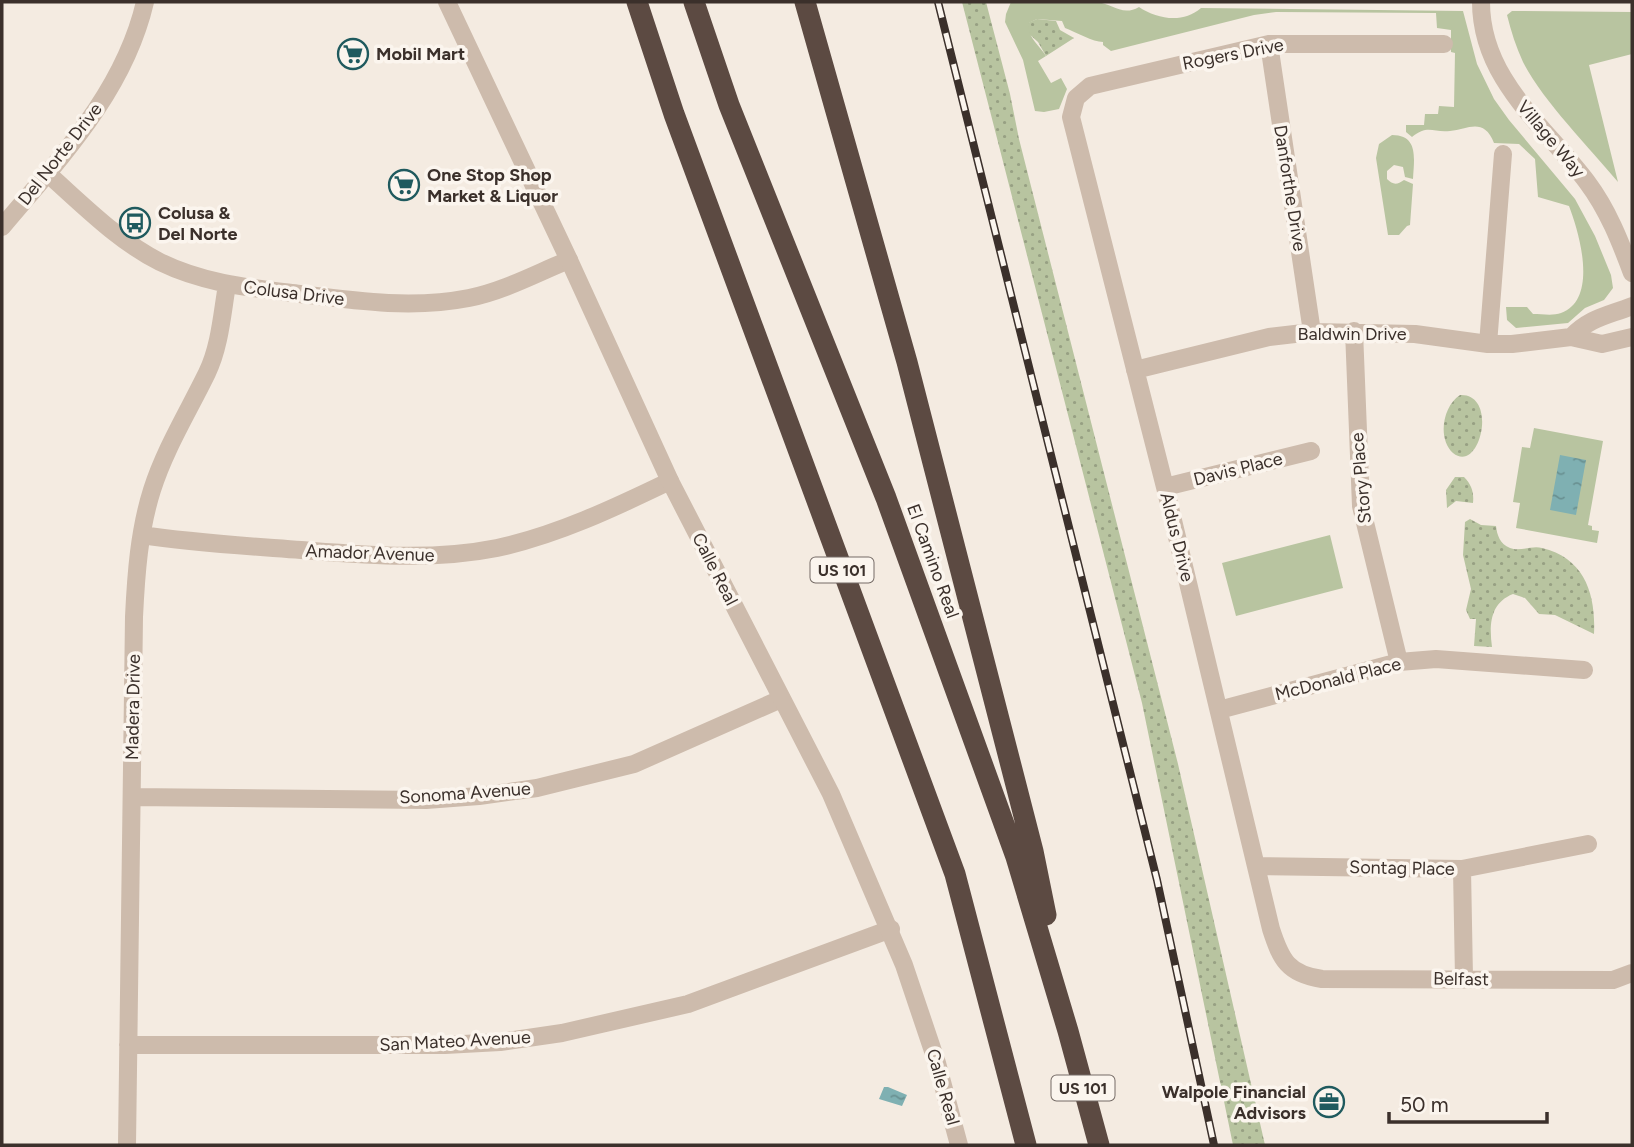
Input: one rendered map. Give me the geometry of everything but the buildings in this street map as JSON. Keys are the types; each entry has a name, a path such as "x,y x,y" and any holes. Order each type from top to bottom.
{"highway":[{"path":"629,2 674,114"},
{"name":"US 101","path":"638,2 674,114 955,874 1026,1145"},
{"name":"El Camino Real","path":"694,2 729,105 890,510 1016,858 1099,1145"},
{"path":"805,2 907,362 1030,838 1068,1031"}],"street":[{"name":"Del Norte Drive","path":"2,227 94,115 120,69 141,20 145,2"},
{"name":"Calle Real","path":"447,2 670,481 831,793 891,929 937,1063 959,1145"},
{"name":"Village Way","path":"1481,2 1484,36 1499,72 1522,106 1598,197 1614,226 1632,273"},
{"name":"Rogers Drive","path":"1074,103 1090,86 1269,44 1444,44"},
{"name":"Danforthe Drive","path":"1269,44 1312,331"},
{"name":"Aldus Drive","path":"1074,103 1072,117 1165,487 1271,929 1279,951 1290,968"},
{"path":"1488,344 1503,154"},
{"name":"Colusa Drive","path":"47,173 125,240 159,261 198,277 227,285 364,302 440,303 502,288 569,260"},
{"name":"Madera Drive","path":"127,1145 134,617 142,535 151,492 158,474 214,353 227,285"},
{"name":"Baldwin Drive","path":"1571,337 1584,324 1595,318 1632,306"},
{"name":"Baldwin Drive","path":"1135,370 1269,337 1312,331 1415,334 1488,344 1527,343 1571,337 1602,344 1632,337"},
{"name":"Story Place","path":"1354,331 1361,506 1399,662"},
{"name":"Davis Place","path":"1165,487 1311,451"},
{"name":"Amador Avenue","path":"142,535 346,554 412,557 443,555 496,548 551,533 670,481"},
{"name":"McDonald Place","path":"1219,710 1399,662 1436,659 1584,670"},
{"name":"Sonoma Avenue","path":"132,797 426,800 537,788 635,764 782,699"},
{"name":"Sontag Place","path":"1256,866 1462,869 1588,844"},
{"path":"1462,869 1464,978"},
{"name":"San Mateo Avenue","path":"128,1045 445,1045 500,1042 562,1033 688,1004 891,929"},
{"name":"Belfast","path":"1290,968 1304,976 1322,979 1613,980 1632,973"}],"green space":[{"path":"962,2 986,2 1178,764 1265,1145 1233,1145 1142,703"},
{"path":"1011,2 1096,2 1127,11 1139,7 1170,18 1186,16 1201,8 1463,11 1477,64 1494,99 1575,199 1595,236 1611,275 1613,288 1604,300 1585,308 1568,323 1516,328 1507,320 1506,307 1527,307 1533,314 1551,315 1561,313 1573,305 1580,294 1583,280 1581,248 1569,206 1538,197 1535,159 1519,144 1494,143 1485,130 1475,126 1450,131 1427,130 1412,137 1406,132 1406,125 1424,125 1425,114 1438,114 1439,106 1454,107 1455,53 1451,52 1451,30 1437,28 1436,13 1276,12 1254,15 1111,51 1103,42 1065,28 1062,21 1037,19 1029,23 1029,28 1031,36 1046,56 1038,61 1051,83 1061,78 1067,89 1059,109 1044,112 1035,111 1023,60 1005,22"},
{"path":"1512,11 1632,12 1632,54 1589,65 1618,182 1554,108 1532,77 1512,33 1507,15"},
{"path":"1037,19 1056,21 1060,30 1074,38 1046,56 1038,42 1028,33 1028,23"},
{"path":"1392,135 1407,139 1414,156 1413,179 1405,177 1403,167 1394,165 1387,171 1387,179 1391,182 1404,180 1413,184 1410,225 1399,235 1388,235 1376,158 1379,144"},
{"path":"1460,395 1472,398 1479,406 1482,418 1477,444 1471,453 1463,457 1453,453 1448,447 1444,431 1449,407"},
{"path":"1534,428 1603,441 1588,525 1592,526 1592,530 1599,531 1597,543 1516,528 1520,503 1513,502 1522,447 1530,448"},
{"path":"1455,477 1464,477 1469,483 1473,492 1473,503 1456,501 1447,508 1446,490"},
{"path":"1470,519 1481,525 1496,526 1500,539 1510,548 1542,548 1569,560 1578,569 1590,592 1594,634 1555,615 1539,614 1525,598 1513,594 1495,609 1491,623 1492,647 1474,646 1476,619 1470,619 1466,610 1471,589 1463,555 1465,522"},
{"path":"1330,535 1343,588 1236,616 1222,563"}],"water":[{"path":"1560,455 1586,460 1576,515 1550,510"},
{"path":"884,1087 907,1095 902,1106 879,1099"}],"railway":[{"path":"938,2 1157,880 1214,1145"}],"place":[{"name":"Mobil Mart","path":"353,54"},
{"name":"One Stop Shop Market & Liquor","path":"404,185"},
{"name":"Colusa & Del Norte","path":"135,223"},
{"name":"Walpole Financial Advisors","path":"1329,1102"}]}
